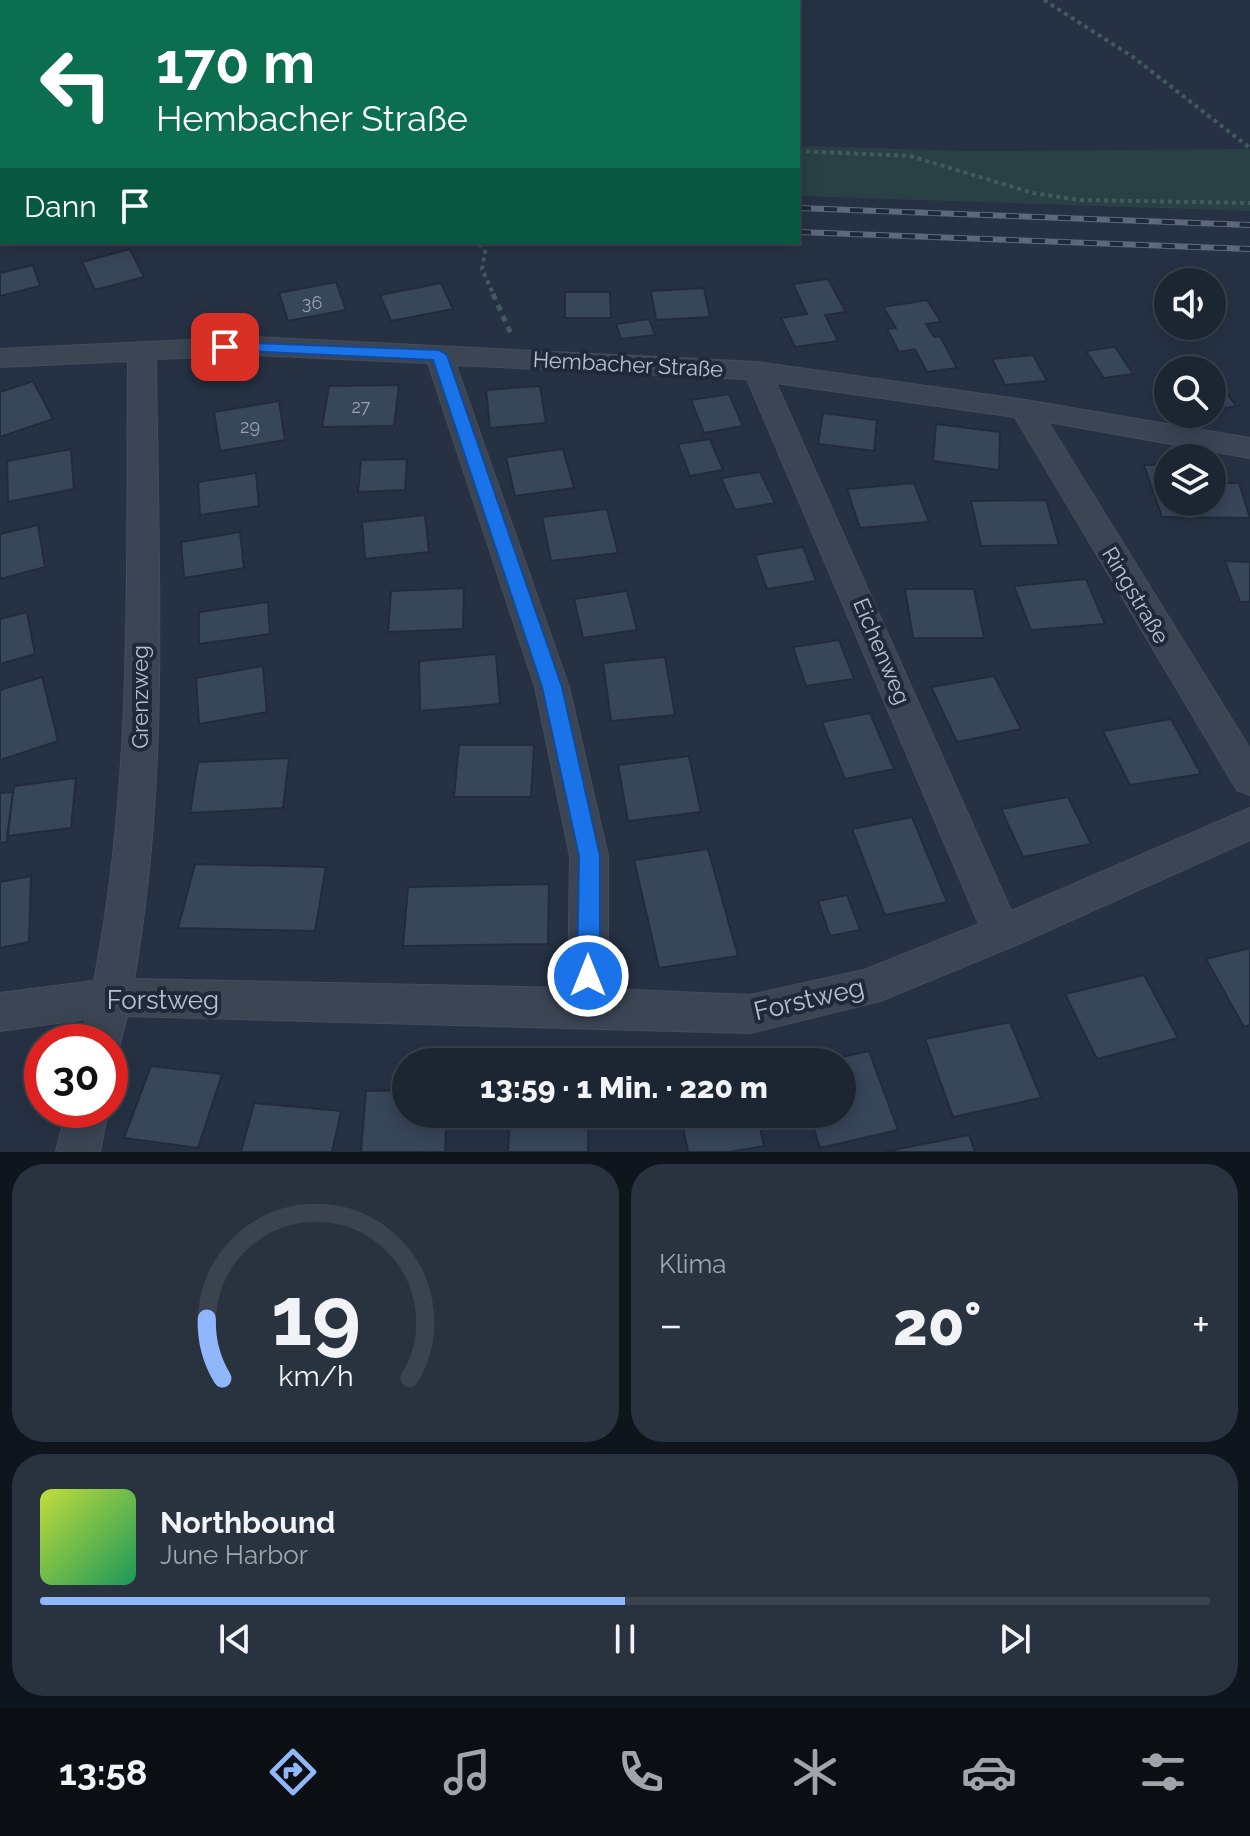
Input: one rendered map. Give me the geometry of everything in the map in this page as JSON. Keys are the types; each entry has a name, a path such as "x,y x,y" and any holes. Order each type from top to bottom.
{"street":[{"name":"Hembacher Straße","path":"0,358 253,346 757,371 1025,409 1250,448"},
{"name":"Grenzweg","path":"106,1024 112,997 139,768 142,350"},
{"path":"439,355 552,687 589,856 588,1007"},
{"name":"Eichenweg","path":"757,371 1002,933"},
{"name":"Ringstraße","path":"1025,409 1250,780"},
{"name":"Forstweg","path":"0,1012 112,997 588,1007 750,1014 866,988 1002,933 1250,823"},
{"path":"78,1152 83,1128"}],"path":[{"path":"1044,0 1133,57 1250,148"},
{"path":"800,151 910,156 1033,193 1080,200 1250,203"},
{"path":"486,244 482,269 522,358"}],"green space":[{"path":"800,146 969,151 1250,149 1250,211 800,196"}],"building":[{"path":"130,249 144,277 95,290 82,262"},
{"path":"33,265 40,286 0,296 0,273"},
{"path":"828,279 846,312 825,315 838,341 795,347 781,318 807,314 793,284"},
{"path":"336,282 346,310 288,321 279,293"},
{"path":"441,283 453,309 391,321 380,295"},
{"path":"704,288 710,317 656,320 651,291"},
{"path":"565,292 610,292 611,318 565,318"},
{"path":"927,300 941,322 926,324 934,337 940,336 957,368 927,372 915,349 899,352 887,329 896,328 883,307"},
{"path":"649,319 655,335 621,339 616,324"},
{"path":"1115,347 1133,374 1104,378 1086,351"},
{"path":"1033,355 1047,381 1005,385 992,359"},
{"path":"33,381 53,419 0,437 0,392"},
{"path":"399,385 394,426 322,427 329,386"},
{"path":"540,386 546,423 490,428 486,390"},
{"path":"1226,393 1237,406 1226,408"},
{"path":"729,394 743,426 704,433 691,400"},
{"path":"279,401 285,440 220,451 214,412"},
{"path":"823,413 877,420 874,451 818,444"},
{"path":"936,424 1000,432 999,470 933,461"},
{"path":"710,439 723,470 690,476 678,444"},
{"path":"71,449 74,489 8,502 7,461"},
{"path":"563,449 574,488 515,496 506,457"},
{"path":"407,459 405,490 358,492 361,460"},
{"path":"1144,465 1154,465 1154,494"},
{"path":"760,472 775,503 735,510 721,478"},
{"path":"256,473 259,506 200,515 198,482"},
{"path":"914,483 929,522 860,528 847,489"},
{"path":"1226,483 1239,483 1250,518 1162,517 1226,516"},
{"path":"1046,500 1059,545 981,546 971,501"},
{"path":"607,509 618,553 551,561 542,517"},
{"path":"425,515 429,552 365,559 362,522"},
{"path":"38,525 45,567 0,579 0,534"},
{"path":"240,532 244,568 184,578 181,542"},
{"path":"803,547 816,581 767,589 755,555"},
{"path":"1225,561 1250,562 1250,602 1240,602"},
{"path":"1086,579 1105,624 1031,630 1014,586"},
{"path":"464,588 463,629 388,632 391,591"},
{"path":"905,589 974,589 984,638 913,638"},
{"path":"627,591 637,630 583,638 574,599"},
{"path":"268,602 270,634 199,644 199,612"},
{"path":"27,612 35,654 0,664 0,619"},
{"path":"839,640 854,679 806,686 793,647"},
{"path":"496,654 500,704 420,711 419,661"},
{"path":"665,657 675,715 611,721 603,663"},
{"path":"263,666 267,712 199,724 196,678"},
{"path":"994,676 1021,729 957,742 931,687"},
{"path":"42,677 58,741 0,760 0,690"},
{"path":"870,713 894,769 845,779 822,722"},
{"path":"1171,719 1201,774 1130,785 1103,731"},
{"path":"459,745 534,745 531,797 454,797"},
{"path":"689,756 701,812 628,821 618,765"},
{"path":"289,758 283,808 190,813 198,762"},
{"path":"76,778 71,828 7,836 14,786"},
{"path":"13,792 7,842 0,843 0,793"},
{"path":"1068,797 1091,844 1023,857 1001,809"},
{"path":"912,817 947,902 885,915 852,829"},
{"path":"708,849 738,956 659,968 634,860"},
{"path":"195,864 326,867 315,931 178,928"},
{"path":"31,876 29,942 0,948 0,882"},
{"path":"549,884 548,944 403,946 408,887"},
{"path":"847,895 860,930 830,936 818,901"},
{"path":"1250,948 1250,1025 1244,1027 1206,959"},
{"path":"1144,975 1178,1038 1097,1059 1065,994"},
{"path":"1010,1022 1041,1098 953,1117 925,1039"},
{"path":"869,1051 898,1130 820,1148 814,1128 856,1128 856,1054"},
{"path":"151,1066 222,1074 198,1148 124,1138"},
{"path":"392,1090 392,1128 446,1128 445,1152 361,1152 366,1091"},
{"path":"254,1103 341,1111 332,1152 241,1152"},
{"path":"509,1128 589,1128 588,1152 508,1152"},
{"path":"683,1128 760,1128 764,1146 730,1152 688,1152"},
{"path":"969,1135 975,1152 884,1152"}],"railway":[{"path":"800,208 1250,225"},
{"path":"800,232 1250,249"}],"route":[{"path":"225,347 439,355 552,687 589,856 588,976"}]}
